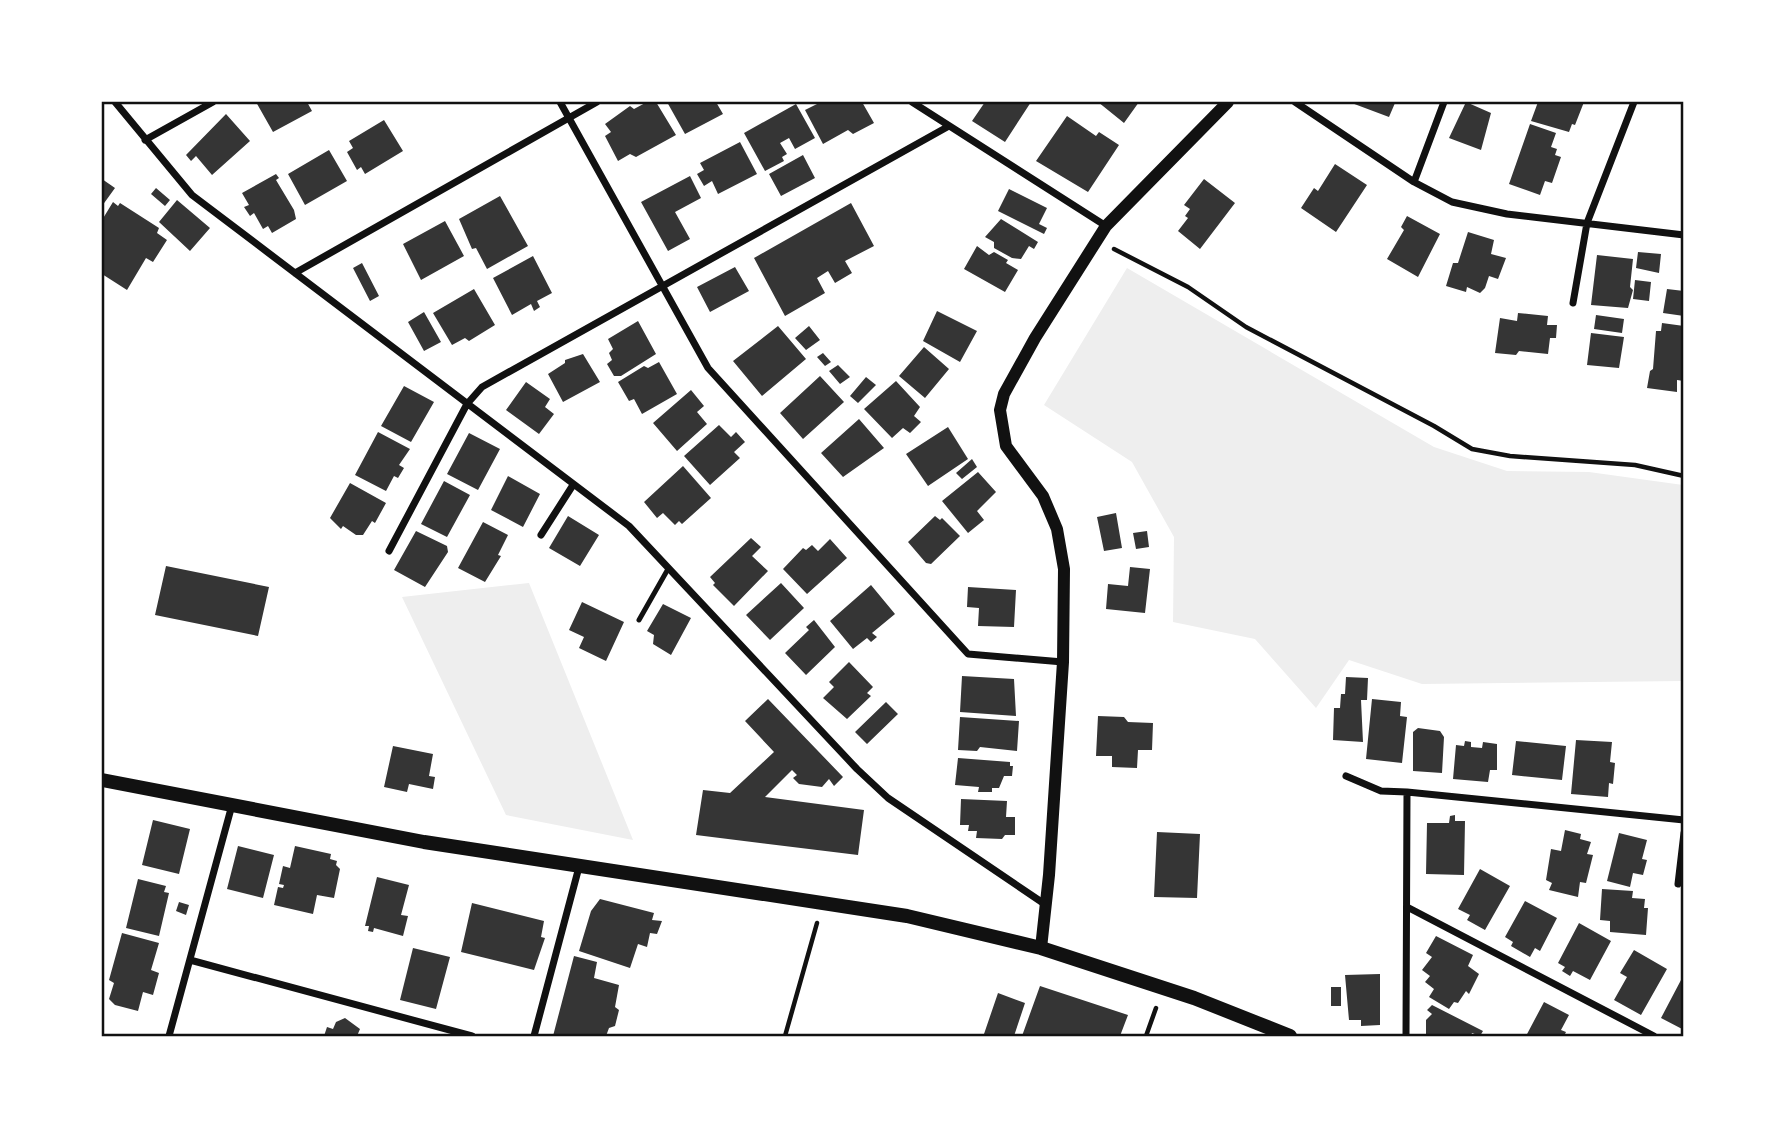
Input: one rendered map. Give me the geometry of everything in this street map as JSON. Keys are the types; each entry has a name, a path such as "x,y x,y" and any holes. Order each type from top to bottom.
{"main road":[{"path":"102,780 424,842 907,916 1041,948 1194,998 1290,1037"}],"street":[{"path":"115,102 192,195 629,526 857,769 888,798 1046,905"},
{"path":"145,139 213,102"},
{"path":"560,102 708,368 968,654 1063,662"},
{"path":"295,273 597,102"},
{"path":"912,102 1106,226"},
{"path":"1041,948 1063,662 1064,569 1056,529 1043,496 1006,446 1000,410 1004,394 1035,338 1106,226 1228,102"},
{"path":"1295,102 1414,182 1463,204 1507,214 1684,235"},
{"path":"1414,182 1444,102"},
{"path":"1573,303 1587,223 1634,102"},
{"path":"389,551 467,404 481,387 949,126"},
{"path":"541,534 573,485"},
{"path":"1346,776 1381,791 1684,820"},
{"path":"1406,1037 1409,908 1407,792"},
{"path":"169,1037 232,805"},
{"path":"1678,884 1684,833"},
{"path":"534,1037 579,867"},
{"path":"1409,908 1654,1037"},
{"path":"190,960 472,1037"}],"lane":[{"path":"639,620 668,569"}],"path":[{"path":"1099,238 1121,255 1188,288 1246,327 1434,426 1472,449 1510,456 1635,464 1684,476"},
{"path":"785,1037 822,901"}],"shaded area":[{"path":"1127,268 1434,447 1507,471 1589,472 1683,485 1683,681 1422,684 1349,660 1316,708 1255,639 1173,622 1174,537 1132,462 1044,405"},
{"path":"529,583 633,840 506,815 402,597"}],"building":[{"path":"256,102 307,102 312,111 273,132"},
{"path":"647,102 656,102 676,135 636,157 630,154 618,161 605,136 611,132 605,124 630,106 634,109"},
{"path":"667,102 716,102 723,114 685,134"},
{"path":"821,102 862,102 874,123 853,134 848,130 823,144 805,110"},
{"path":"985,102 1031,102 1005,142 972,121"},
{"path":"1098,102 1139,102 1124,123"},
{"path":"1349,102 1391,102 1395,103 1389,117"},
{"path":"1466,102 1491,113 1481,150 1449,138"},
{"path":"1538,102 1584,102 1575,125 1572,124 1569,132 1531,121"},
{"path":"796,104 815,138 795,149 789,138 780,143 787,154 782,157 784,161 765,171 744,133"},
{"path":"226,114 250,141 212,175 196,156 191,161 186,155"},
{"path":"1067,116 1096,136 1099,132 1119,145 1088,192 1036,161"},
{"path":"384,120 403,151 365,174 361,167 357,170 347,152 353,148 349,141"},
{"path":"1530,124 1556,133 1551,147 1557,149 1555,155 1561,157 1552,183 1545,181 1540,195 1509,184"},
{"path":"740,142 757,174 718,194 712,181 704,186 697,174 704,170 700,163"},
{"path":"329,150 347,181 305,205 288,174"},
{"path":"803,155 815,178 781,196 769,174"},
{"path":"1335,164 1367,185 1336,232 1301,208 1314,188 1318,191"},
{"path":"276,174 279,178 276,180 294,210 296,219 272,233 268,226 263,229 254,213 250,216 244,207 249,205 242,193"},
{"path":"690,176 701,198 675,212 690,239 668,251 641,202"},
{"path":"102,179 115,188 102,206"},
{"path":"1204,179 1235,203 1200,249 1178,231 1188,218 1185,216 1190,209 1184,205"},
{"path":"156,188 170,200 165,206 151,194"},
{"path":"1009,189 1047,208 1039,224 1047,228 1044,234 998,211"},
{"path":"500,196 528,246 487,269 476,248 472,249 459,219"},
{"path":"177,200 210,228 190,251 159,222"},
{"path":"113,202 118,206 120,203 159,228 157,233 167,240 153,262 146,258 127,290 102,274 102,220"},
{"path":"851,203 874,246 845,261 852,273 835,283 828,271 817,278 825,293 785,316 754,258"},
{"path":"1407,216 1440,234 1418,277 1387,259 1404,230 1401,227"},
{"path":"1001,219 1038,242 1034,249 1029,246 1021,259 1012,258 994,248 994,242 985,237"},
{"path":"445,221 464,256 421,280 403,244"},
{"path":"1468,232 1494,240 1491,254 1506,258 1498,279 1489,276 1480,293 1467,287 1466,292 1446,286 1453,263 1458,263"},
{"path":"977,246 989,255 994,252 1008,260 1006,263 1018,270 1005,292 964,269"},
{"path":"1638,252 1661,254 1659,273 1636,268"},
{"path":"1597,255 1633,259 1630,287 1633,290 1628,308 1591,305"},
{"path":"533,256 552,293 537,301 540,307 534,311 531,304 512,315 493,278"},
{"path":"362,263 379,296 370,301 353,268"},
{"path":"735,267 749,291 710,312 697,287"},
{"path":"1635,280 1651,282 1649,301 1633,299"},
{"path":"474,289 495,325 469,341 465,338 452,345 433,313"},
{"path":"1667,289 1684,291 1684,316 1663,313"},
{"path":"937,311 977,331 960,362 923,341"},
{"path":"424,312 441,342 424,351 408,322"},
{"path":"1518,313 1548,316 1547,325 1557,325 1556,338 1550,338 1548,354 1519,351 1516,355 1495,353 1500,318 1517,321"},
{"path":"1596,315 1624,319 1622,333 1594,329"},
{"path":"638,321 656,354 621,376 614,376 607,364 612,360 609,353 613,349 608,339"},
{"path":"1662,323 1684,326 1684,381 1677,380 1677,392 1647,388 1650,371 1653,369 1656,331 1661,331"},
{"path":"778,326 806,359 762,396 733,361"},
{"path":"809,326 820,340 806,350 795,338"},
{"path":"1591,333 1624,337 1619,368 1587,365"},
{"path":"924,347 949,369 925,398 899,376"},
{"path":"823,353 831,362 825,366 817,357"},
{"path":"583,354 600,382 563,402 548,374 565,363 565,360"},
{"path":"659,362 677,394 642,414 634,399 629,401 618,382 644,366 648,368"},
{"path":"838,365 850,377 840,384 829,371"},
{"path":"820,376 844,402 803,439 780,413"},
{"path":"866,377 876,385 858,403 850,396"},
{"path":"896,381 920,407 914,416 921,422 910,433 903,428 892,438 864,409"},
{"path":"526,382 550,399 545,407 554,414 539,434 506,410"},
{"path":"404,386 434,402 411,442 381,426"},
{"path":"691,390 704,406 697,412 707,424 677,451 653,423"},
{"path":"859,419 884,448 843,477 821,453"},
{"path":"719,425 731,437 736,432 745,442 734,452 740,458 710,485 684,456"},
{"path":"948,427 968,459 928,486 906,454"},
{"path":"378,432 410,449 399,465 404,468 398,478 394,476 386,491 355,475"},
{"path":"469,433 500,449 478,490 447,474"},
{"path":"972,459 977,467 962,479 956,473"},
{"path":"683,466 711,498 682,524 679,521 675,525 663,513 657,518 644,502"},
{"path":"978,472 996,492 977,511 984,520 968,533 942,501"},
{"path":"508,476 540,494 523,527 491,510"},
{"path":"444,481 470,495 447,537 421,524"},
{"path":"350,483 386,503 375,523 372,521 363,535 356,535 343,526 341,529 330,518"},
{"path":"1116,513 1122,548 1104,551 1097,517"},
{"path":"568,516 599,535 580,566 549,548"},
{"path":"935,516 940,520 942,518 960,536 931,564 926,563 908,542"},
{"path":"483,522 508,535 498,555 501,556 485,582 458,568"},
{"path":"416,531 447,546 448,552 425,587 394,570"},
{"path":"1147,531 1149,547 1136,549 1133,533"},
{"path":"751,538 761,547 752,556 768,571 734,606 713,585 715,583 710,577"},
{"path":"830,539 847,558 807,594 783,569 803,548 806,550 812,545 818,551"},
{"path":"166,566 269,587 258,636 155,615"},
{"path":"1130,567 1150,569 1145,613 1106,609 1108,584 1128,586"},
{"path":"781,583 804,608 770,640 746,615"},
{"path":"871,585 895,614 872,633 877,637 871,642 867,638 853,649 830,621"},
{"path":"968,587 1016,590 1014,627 978,626 979,608 967,607"},
{"path":"582,602 624,622 606,661 579,648 584,637 569,630"},
{"path":"663,604 691,618 671,655 653,644 654,635 647,631"},
{"path":"814,620 835,647 806,675 785,653 809,630 806,627"},
{"path":"849,662 873,687 867,693 871,696 847,719 823,698 834,687 829,682"},
{"path":"962,676 1014,679 1016,716 960,712"},
{"path":"1346,677 1368,678 1367,700 1361,700 1363,742 1333,740 1334,708 1340,708 1341,694 1345,694"},
{"path":"768,699 843,777 834,786 829,779 822,787 799,784 793,778 797,775 792,770 765,797 864,810 858,855 696,835 703,790 730,793 774,752 745,721"},
{"path":"1372,699 1401,702 1400,716 1407,717 1402,763 1366,759"},
{"path":"886,702 898,714 867,744 855,732"},
{"path":"1098,716 1124,717 1128,722 1153,723 1152,750 1138,750 1137,768 1112,767 1112,756 1096,756"},
{"path":"960,717 1019,721 1017,751 980,747 977,751 958,750"},
{"path":"1418,728 1440,731 1444,737 1442,773 1413,771 1413,732"},
{"path":"1576,740 1612,742 1610,762 1615,763 1613,784 1609,783 1608,797 1571,794"},
{"path":"1465,741 1471,742 1471,747 1482,748 1483,742 1497,744 1497,770 1490,770 1488,782 1453,779 1456,745 1464,746"},
{"path":"1516,741 1566,746 1562,780 1512,775"},
{"path":"393,746 433,754 429,776 435,777 433,789 409,784 407,792 384,787"},
{"path":"958,758 1010,762 1010,766 1013,766 1012,776 1004,776 999,788 992,788 992,792 978,792 979,787 955,785"},
{"path":"961,799 1007,801 1006,817 1015,817 1015,835 1005,835 1002,839 976,838 977,831 968,831 969,825 960,825"},
{"path":"1455,815 1455,821 1465,821 1464,875 1426,874 1427,823 1449,823 1450,816"},
{"path":"153,820 190,829 179,874 142,865"},
{"path":"1565,830 1581,834 1580,839 1591,842 1587,854 1593,855 1586,883 1580,882 1578,897 1549,890 1552,883 1546,880 1551,849 1561,851"},
{"path":"1157,832 1200,834 1197,898 1154,897"},
{"path":"1619,833 1647,840 1642,859 1647,860 1643,875 1633,873 1630,887 1607,881"},
{"path":"238,846 274,855 263,898 227,889"},
{"path":"295,846 331,854 330,859 337,861 336,865 340,869 334,898 317,895 313,914 274,905 278,887 283,888 284,885 279,884 283,866 290,868"},
{"path":"1480,869 1510,886 1485,930 1467,920 1470,915 1458,909"},
{"path":"377,877 409,885 401,915 408,916 403,936 374,928 373,932 368,931 369,926 365,926"},
{"path":"138,879 166,886 164,892 169,893 159,936 126,928"},
{"path":"1602,889 1633,891 1632,898 1645,899 1644,908 1648,908 1646,935 1610,932 1610,921 1600,920"},
{"path":"600,899 654,913 652,920 662,921 657,934 650,933 647,947 638,944 630,968 579,951 591,911"},
{"path":"1525,901 1557,918 1540,951 1535,948 1530,957 1511,946 1513,942 1505,937"},
{"path":"179,902 189,905 186,915 176,911"},
{"path":"472,903 544,921 541,937 545,938 534,970 461,952"},
{"path":"1579,923 1611,941 1590,980 1573,971 1570,976 1562,971 1565,967 1558,963"},
{"path":"122,933 159,943 151,970 159,973 153,995 143,992 138,1011 115,1005 109,999 114,983 109,980"},
{"path":"1436,936 1473,955 1468,966 1479,974 1469,994 1466,991 1458,1003 1454,1002 1449,1009 1429,997 1434,989 1425,982 1430,976 1422,970 1432,957 1426,953"},
{"path":"413,948 450,957 436,1009 400,1000"},
{"path":"1634,950 1667,969 1641,1015 1614,1000 1627,977 1620,973"},
{"path":"574,956 597,962 594,978 619,985 615,1007 619,1010 615,1026 609,1028 606,1036 553,1036"},
{"path":"1380,974 1380,1025 1361,1026 1361,1020 1349,1020 1345,975"},
{"path":"1681,980 1684,982 1684,1030 1661,1018"},
{"path":"1040,986 1128,1015 1120,1036 1022,1036"},
{"path":"1331,987 1341,987 1341,1006 1331,1006"},
{"path":"998,993 1025,1003 1014,1036 984,1034"},
{"path":"1544,1002 1569,1015 1561,1030 1566,1032 1564,1036 1526,1036"},
{"path":"1432,1005 1483,1031 1480,1036 1472,1033 1471,1036 1426,1036 1426,1020 1432,1014 1427,1010"},
{"path":"345,1018 360,1029 357,1036 324,1036 327,1027 333,1029 336,1022"}]}
